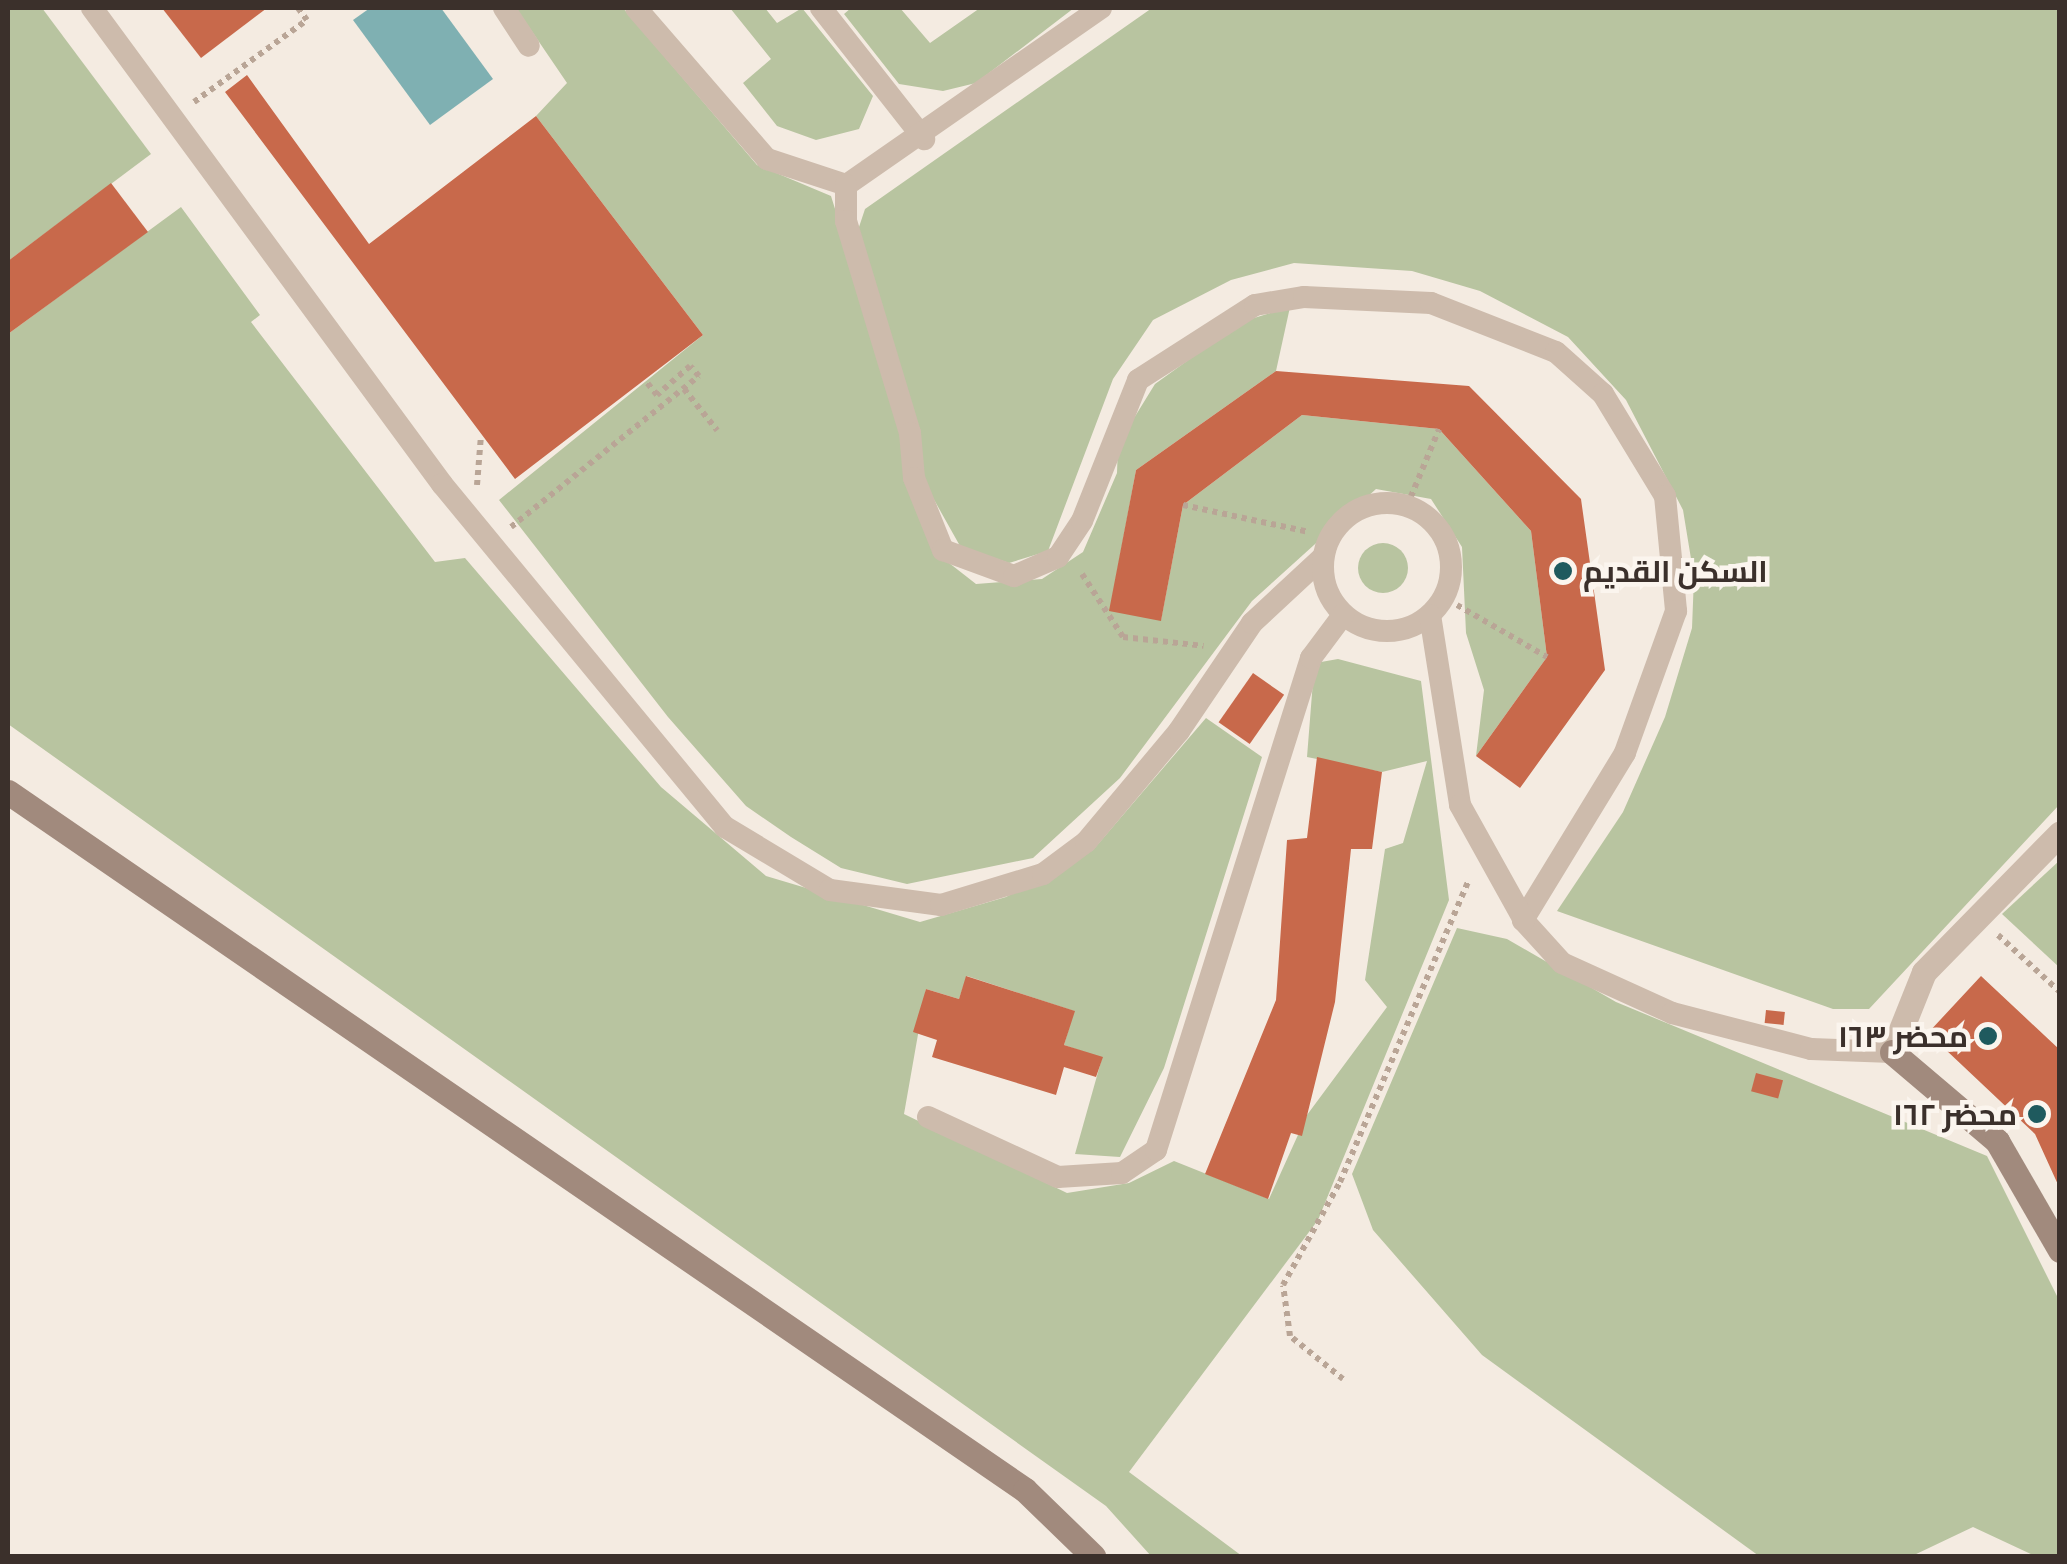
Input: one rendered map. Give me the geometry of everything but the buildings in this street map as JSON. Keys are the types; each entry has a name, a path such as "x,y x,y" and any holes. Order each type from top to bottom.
{"main road":[{"path":"8,792 1009,1478 1094,1556"},
{"path":"1892,1052 1997,1141 2060,1250"}],"street":[{"path":"1892,1052 1912,988 2060,834"}],"lane":[{"path":"92,8 491,543 725,827 830,890 910,906 1014,885 1086,842 1234,650 1363,507 1407,506 1427,516 1450,554 1437,606 1460,804 1481,851 1524,920 1562,962 1672,1013 1812,1050 1892,1052"},
{"path":"504,8 529,46"},
{"path":"636,8 767,158 846,185 924,139 1101,8"},
{"path":"822,8 924,139"},
{"path":"846,185 846,220 910,433 914,478 943,550 1014,576 1064,548 1138,380 1255,305 1304,297 1432,303 1556,352 1603,394 1665,496 1676,611 1624,753 1524,920"},
{"path":"1327,546 1323,578 1343,615 1396,632 1437,606"},
{"path":"928,1117 1058,1177 1122,1173 1156,1150 1311,658 1343,615"}],"path":[{"path":"173,118 307,20 298,8"},
{"path":"491,543 699,376 690,366 658,394 645,380"},
{"path":"684,390 717,430"},
{"path":"1407,506 1439,429"},
{"path":"1183,505 1327,546"},
{"path":"1064,548 1123,637 1234,650"},
{"path":"1437,606 1547,657"},
{"path":"1343,1380 1290,1336 1283,1285 1340,1182 1481,851"},
{"path":"1978,916 2060,992"}],"green space":[{"path":"8,8 42,8 151,154 8,261"},
{"path":"516,8 623,8 757,165 831,196 944,559 976,584 1042,579 1083,552 1117,473 1118,444 1155,384 1241,322 1290,307 1276,371 1136,470 1110,610 1161,620 1183,505 1302,415 1439,429 1531,531 1547,657 1476,756 1484,690 1466,633 1462,547 1431,499 1376,489 1252,601 1120,778 1033,858 907,884 841,868 791,837 746,806 668,717 499,500 703,335 536,116 567,83"},
{"path":"730,8 765,8 777,23 802,8 873,96 859,129 816,140 777,126 743,83 771,59"},
{"path":"851,8 900,8 930,43 980,8 1074,8 976,83 943,91 899,84 844,14"},
{"path":"1152,8 2059,8 2059,805 1869,1009 1833,1009 1557,911 1623,812 1665,717 1692,628 1694,577 1683,510 1626,400 1568,337 1480,291 1412,271 1294,263 1231,280 1153,320 1113,379 1048,551 1009,563 960,546 923,480 858,230 865,209"},
{"path":"181,207 260,315 251,322 435,562 465,558 661,787 766,876 920,922 1006,897 1093,850 1206,718 1262,757 1164,1068 1120,1157 1075,1154 1102,1058 1064,1045 1074,1011 967,976 959,999 926,989 904,1114 1067,1193 1129,1183 1174,1161 1269,1199 1307,1115 1387,1007 1365,980 1385,849 1403,843 1427,761 1382,772 1307,757 1313,681 1321,662 1338,659 1421,681 1449,900 1318,1220 1129,1472 1242,1556 1151,1556 1106,1506 8,724 8,334"},
{"path":"1383,543 1400,551 1408,568 1400,585 1383,593 1366,585 1358,568 1366,551"},
{"path":"2059,861 2059,967 2002,914"},
{"path":"1457,928 1507,939 1616,1002 1987,1156 2059,1300 2059,1556 2035,1556 1973,1527 1912,1556 1759,1556 1482,1355 1373,1230 1352,1174"}],"water":[{"path":"370,8 441,8 493,79 430,125 353,20"}],"place":[{"name":"السكن القديم","path":"1563,571"},
{"name":"محضر ١٦٣","path":"1988,1036"},
{"name":"محضر ١٦٢","path":"2037,1114"}]}
